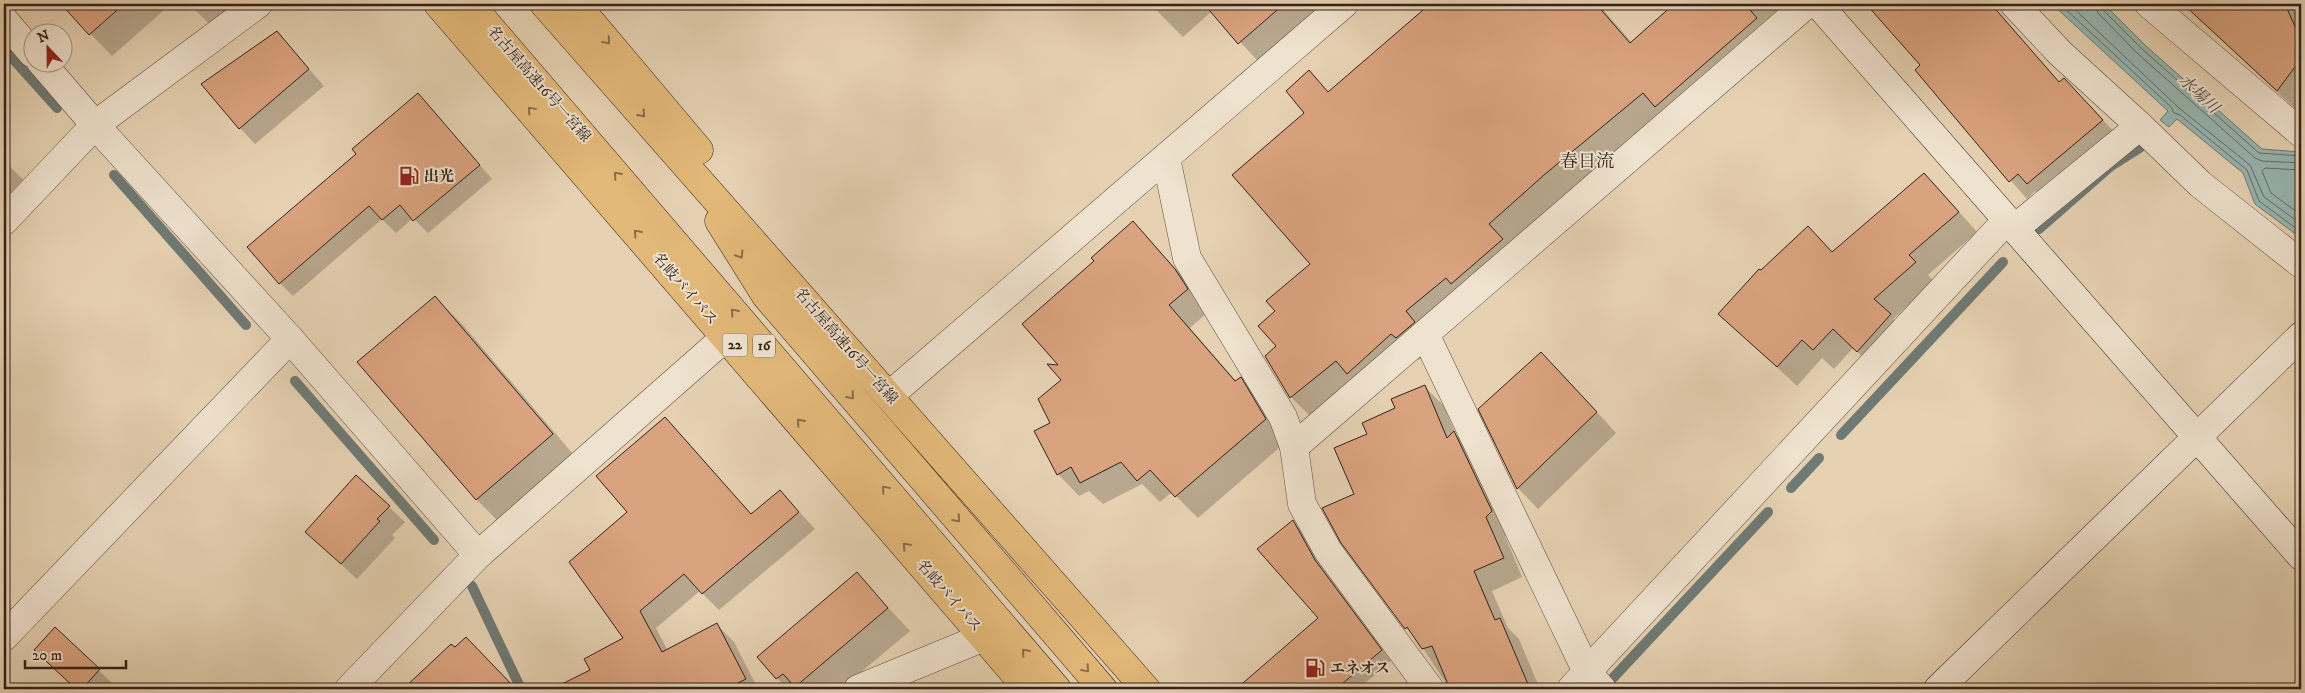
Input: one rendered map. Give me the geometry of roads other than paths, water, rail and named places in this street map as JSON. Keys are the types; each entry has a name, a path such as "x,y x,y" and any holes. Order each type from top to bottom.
{"highway":[{"name":"名岐バイパス","path":"438,4 726,336 1028,689"},
{"name":"名古屋高速16号一宮線","path":"470,4 1057,689"},
{"name":"名古屋高速16号一宮線","path":"544,4 678,154 1146,689"},
{"path":"576,4 899,388 1161,689"},
{"path":"678,154 766,296 1103,689"}],"street":[{"path":"4,221 95,125 258,4"},
{"path":"899,388 1344,4"},
{"path":"1294,447 1806,4"},
{"path":"1818,4 2301,556"},
{"path":"2014,4 2060,53 2200,184 2301,264"},
{"path":"2149,4 2301,134"},
{"path":"4,20 22,41"},
{"path":"50,72 95,125 290,338 478,555"},
{"path":"1424,334 1587,683 2011,224 2140,126"},
{"path":"1166,158 1187,258 1283,417 1294,447 1302,504 1328,551 1430,689"},
{"path":"349,689 478,555 726,336"},
{"path":"1938,689 2199,438 2301,336"},
{"path":"4,637 290,338"},
{"path":"858,689 984,637"}],"water":[{"name":"水場川","path":"2052,4 2104,4 2145,45 2262,149 2301,152 2301,238 2255,204 2243,173 2177,119 2169,127 2160,120 2168,111"}],"waterway":[{"path":"4,49 57,108"},
{"path":"2039,229 2111,166 2141,147"},
{"path":"114,175 246,325"},
{"path":"1841,435 2003,262"},
{"path":"295,381 434,540"},
{"path":"1791,488 1819,458"},
{"path":"1612,679 1768,512"},
{"path":"472,586 521,689"}],"place":[{"name":"出光","path":"409,176"},
{"name":"エネオス","path":"1315,668"}],"district":[{"name":"春日流","path":"1587,162"}]}
